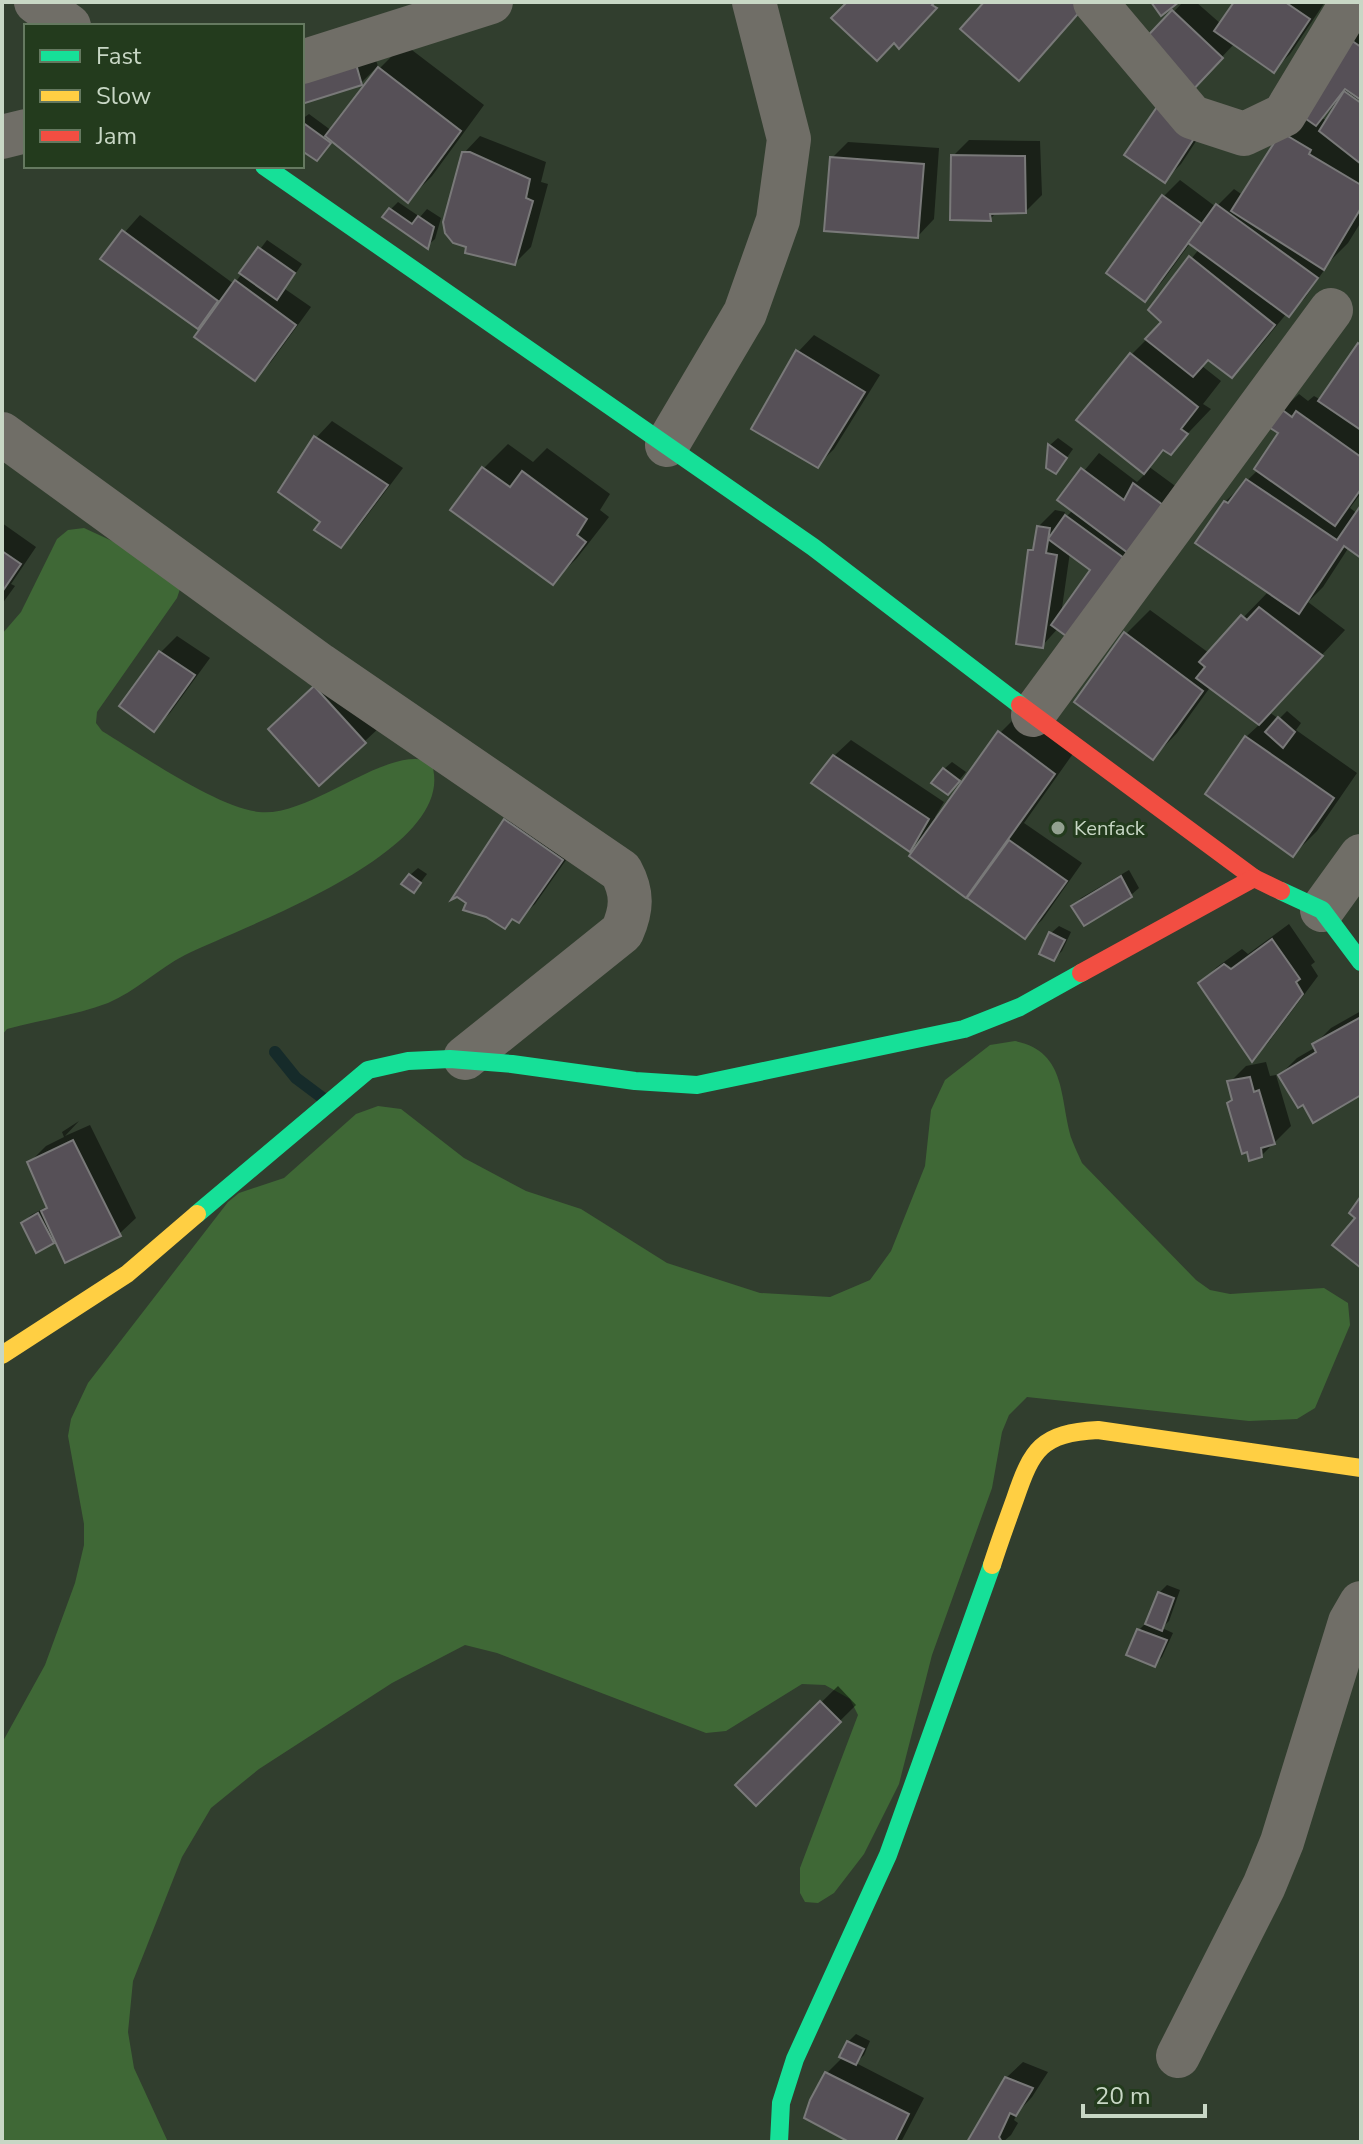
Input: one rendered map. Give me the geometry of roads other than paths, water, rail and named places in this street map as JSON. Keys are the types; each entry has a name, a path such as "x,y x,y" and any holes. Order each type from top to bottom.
{"street":[{"path":"36,2 66,24"},
{"path":"304,61 491,2"},
{"path":"667,445 745,313 778,220 789,139 754,2"},
{"path":"1095,2 1192,117 1244,134 1284,115 1352,2"},
{"path":"2,137 24,132"},
{"path":"267,168 813,547 1254,878 1322,910 1361,962"},
{"path":"1033,715 1331,310"},
{"path":"2,434 320,665 621,871 630,888 630,913 622,932 465,1058"},
{"path":"1322,910 1361,856"},
{"path":"2,1355 127,1274 368,1070 387,1063 465,1058 657,1085 697,1085 964,1029 1020,1007 1254,878"},
{"path":"779,2142 781,2103 795,2059 902,1818 1028,1461 1048,1439 1071,1431 1098,1430 1361,1468"},
{"path":"1178,2056 1273,1864 1350,1622 1361,1603"}],"waterway":[{"path":"275,1052 296,1078 324,1099"}],"place":[{"name":"Kenfack","path":"1058,828"}]}
